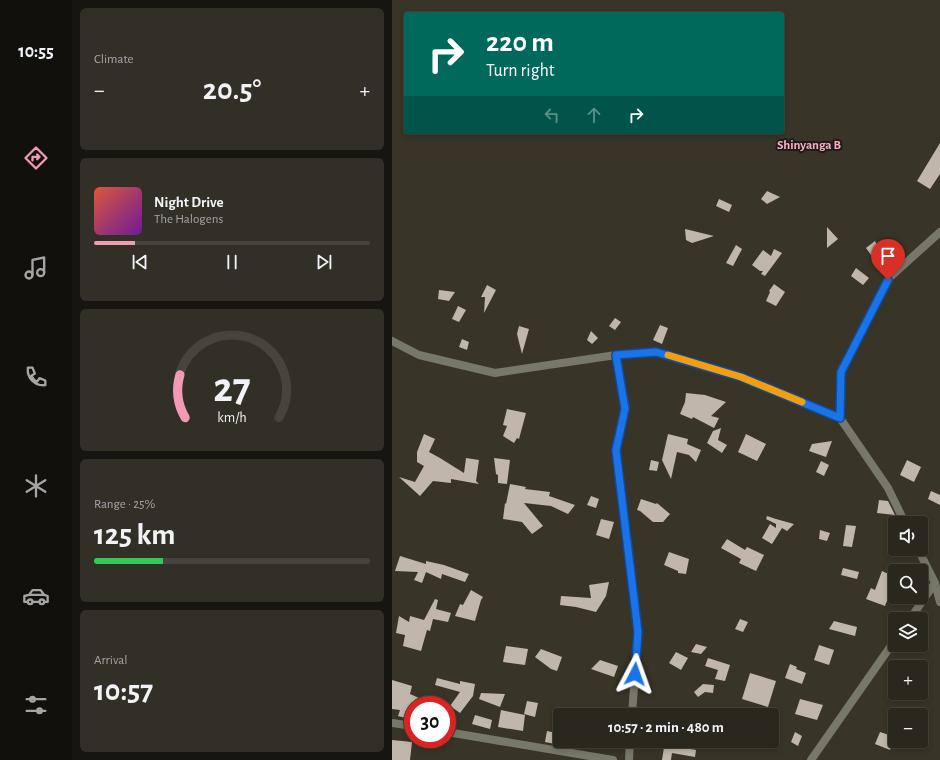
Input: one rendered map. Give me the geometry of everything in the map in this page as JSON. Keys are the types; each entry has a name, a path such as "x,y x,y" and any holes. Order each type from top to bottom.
{"street":[{"path":"840,418 841,372 888,280 940,232"},
{"path":"392,341 419,355 495,373 616,355 656,352 741,377 840,418 888,488 902,516"},
{"path":"616,355 625,409 616,450 638,632 633,708"},
{"path":"922,556 936,583 940,602"},
{"path":"915,612 936,583"},
{"path":"811,760 888,650"},
{"path":"392,723 404,725"},
{"path":"456,734 612,760"},
{"path":"629,760 630,748"}],"building":[{"path":"940,143 940,174 930,189 917,181"},
{"path":"767,191 780,197 767,204 761,199"},
{"path":"719,199 732,205 729,212 716,206"},
{"path":"827,227 838,239 827,248"},
{"path":"685,229 714,236 692,243 686,240"},
{"path":"875,241 881,253 871,255 866,248"},
{"path":"736,245 742,249 733,266 726,263"},
{"path":"774,249 782,253 765,276 761,274 763,271 760,271 752,265 763,250 771,256"},
{"path":"856,268 869,278 863,285 851,276"},
{"path":"774,284 785,292 776,306 766,301 770,292 769,291"},
{"path":"487,285 496,290 484,313 485,297 481,297"},
{"path":"439,290 455,292 449,301 438,299"},
{"path":"458,306 466,310 459,322 452,319"},
{"path":"615,318 621,322 615,330 609,326"},
{"path":"660,325 668,328 662,344 653,340"},
{"path":"519,326 529,329 522,354 517,334"},
{"path":"591,331 598,338 592,344 587,340"},
{"path":"462,339 469,342 467,350 459,347"},
{"path":"686,393 705,395 726,402 711,416 719,418 714,428 693,417 692,419 680,414 685,402"},
{"path":"507,409 526,413 519,439 517,438 514,443 503,436 507,426 503,425"},
{"path":"721,428 718,440 727,445 722,453 707,443 713,431"},
{"path":"424,434 435,439 429,452 464,473 466,458 479,460 476,481 479,484 451,479 451,483 433,481 420,496 399,477 415,482 424,466 417,462 417,452"},
{"path":"668,434 688,439 687,444 701,450 696,462 689,455 677,452 671,479 662,460"},
{"path":"746,434 766,444 757,461 738,452"},
{"path":"832,441 826,457 809,451 812,444"},
{"path":"494,458 510,460 507,484 498,483 498,475 496,474"},
{"path":"651,460 659,462 657,471 649,470"},
{"path":"907,460 921,467 914,482 900,475"},
{"path":"821,461 829,465 824,476 816,472"},
{"path":"510,484 526,487 525,489 550,492 549,496 575,505 568,514 551,506 524,503 543,526 532,534 522,522 503,519"},
{"path":"931,491 940,495 940,505 928,499"},
{"path":"591,496 599,499 596,508 587,505"},
{"path":"641,499 656,504 657,503 670,514 663,522 653,522 637,510"},
{"path":"879,500 888,501 895,515 877,513"},
{"path":"767,516 794,524 787,531 782,528 772,544 762,538 770,524 776,528 776,524 766,519"},
{"path":"601,519 614,522 609,539 596,535"},
{"path":"846,525 856,526 852,547 843,546"},
{"path":"820,530 830,533 827,541 819,539"},
{"path":"727,539 745,550 747,547 764,555 756,571 739,563 741,559 721,548"},
{"path":"669,552 689,559 686,574 678,573 678,571 664,565"},
{"path":"400,556 426,564 426,561 444,565 469,574 465,582 442,574 441,579 426,572 422,583 414,580 418,572 395,571"},
{"path":"843,568 859,572 857,579 841,575"},
{"path":"882,571 888,574 888,598 885,606 866,599 871,588 875,590"},
{"path":"609,582 606,596 596,612 560,605 561,596 591,598 589,585"},
{"path":"471,590 483,597 475,621 455,616 460,604 463,605"},
{"path":"435,599 438,600 436,609 451,613 448,622 433,619 430,631 427,630 421,651 403,646 405,635 396,633 399,616 409,622 410,616 424,620"},
{"path":"740,619 748,622 743,632 735,629"},
{"path":"834,621 857,627 855,636 829,629"},
{"path":"696,644 707,647 701,654 691,652"},
{"path":"819,645 834,650 829,665 814,660"},
{"path":"506,646 528,649 525,665 503,662"},
{"path":"541,649 562,657 557,671 551,669 535,657"},
{"path":"676,652 688,658 681,670 669,663"},
{"path":"708,658 730,665 725,681 715,679 718,670 705,666"},
{"path":"600,660 618,666 614,677 591,669"},
{"path":"790,664 797,667 796,669 806,673 802,684 785,678"},
{"path":"750,673 776,681 768,707 742,699"},
{"path":"437,678 460,684 460,681 475,684 473,696 460,713 456,710 456,698 460,692 435,685"},
{"path":"392,680 412,686 410,694 415,696 404,696 404,718 398,716 400,710 392,709"},
{"path":"703,684 714,685 713,693 705,692 698,697 694,692"},
{"path":"481,693 505,694 500,707 479,699"},
{"path":"800,699 823,705 817,720 795,714"},
{"path":"527,701 538,703 535,717 524,714"},
{"path":"501,710 525,715 523,731 498,727"},
{"path":"475,715 492,720 490,729 472,724"},
{"path":"547,731 553,732 553,744 545,742"},
{"path":"795,732 802,736 798,746 791,742"},
{"path":"880,732 888,735 888,748 891,748 890,750 875,744"},
{"path":"392,740 404,741 404,748 411,748 410,760 392,760"},
{"path":"664,748 685,748 696,750 695,757 672,753 671,760 662,760"}],"slow traffic":[{"path":"668,355 741,377 802,402"}],"district":[{"name":"Shinyanga B","path":"809,145"}],"route":[{"path":"635,674 638,632 616,450 625,409 616,355 656,352 741,377 840,418 841,372 888,280"}]}
